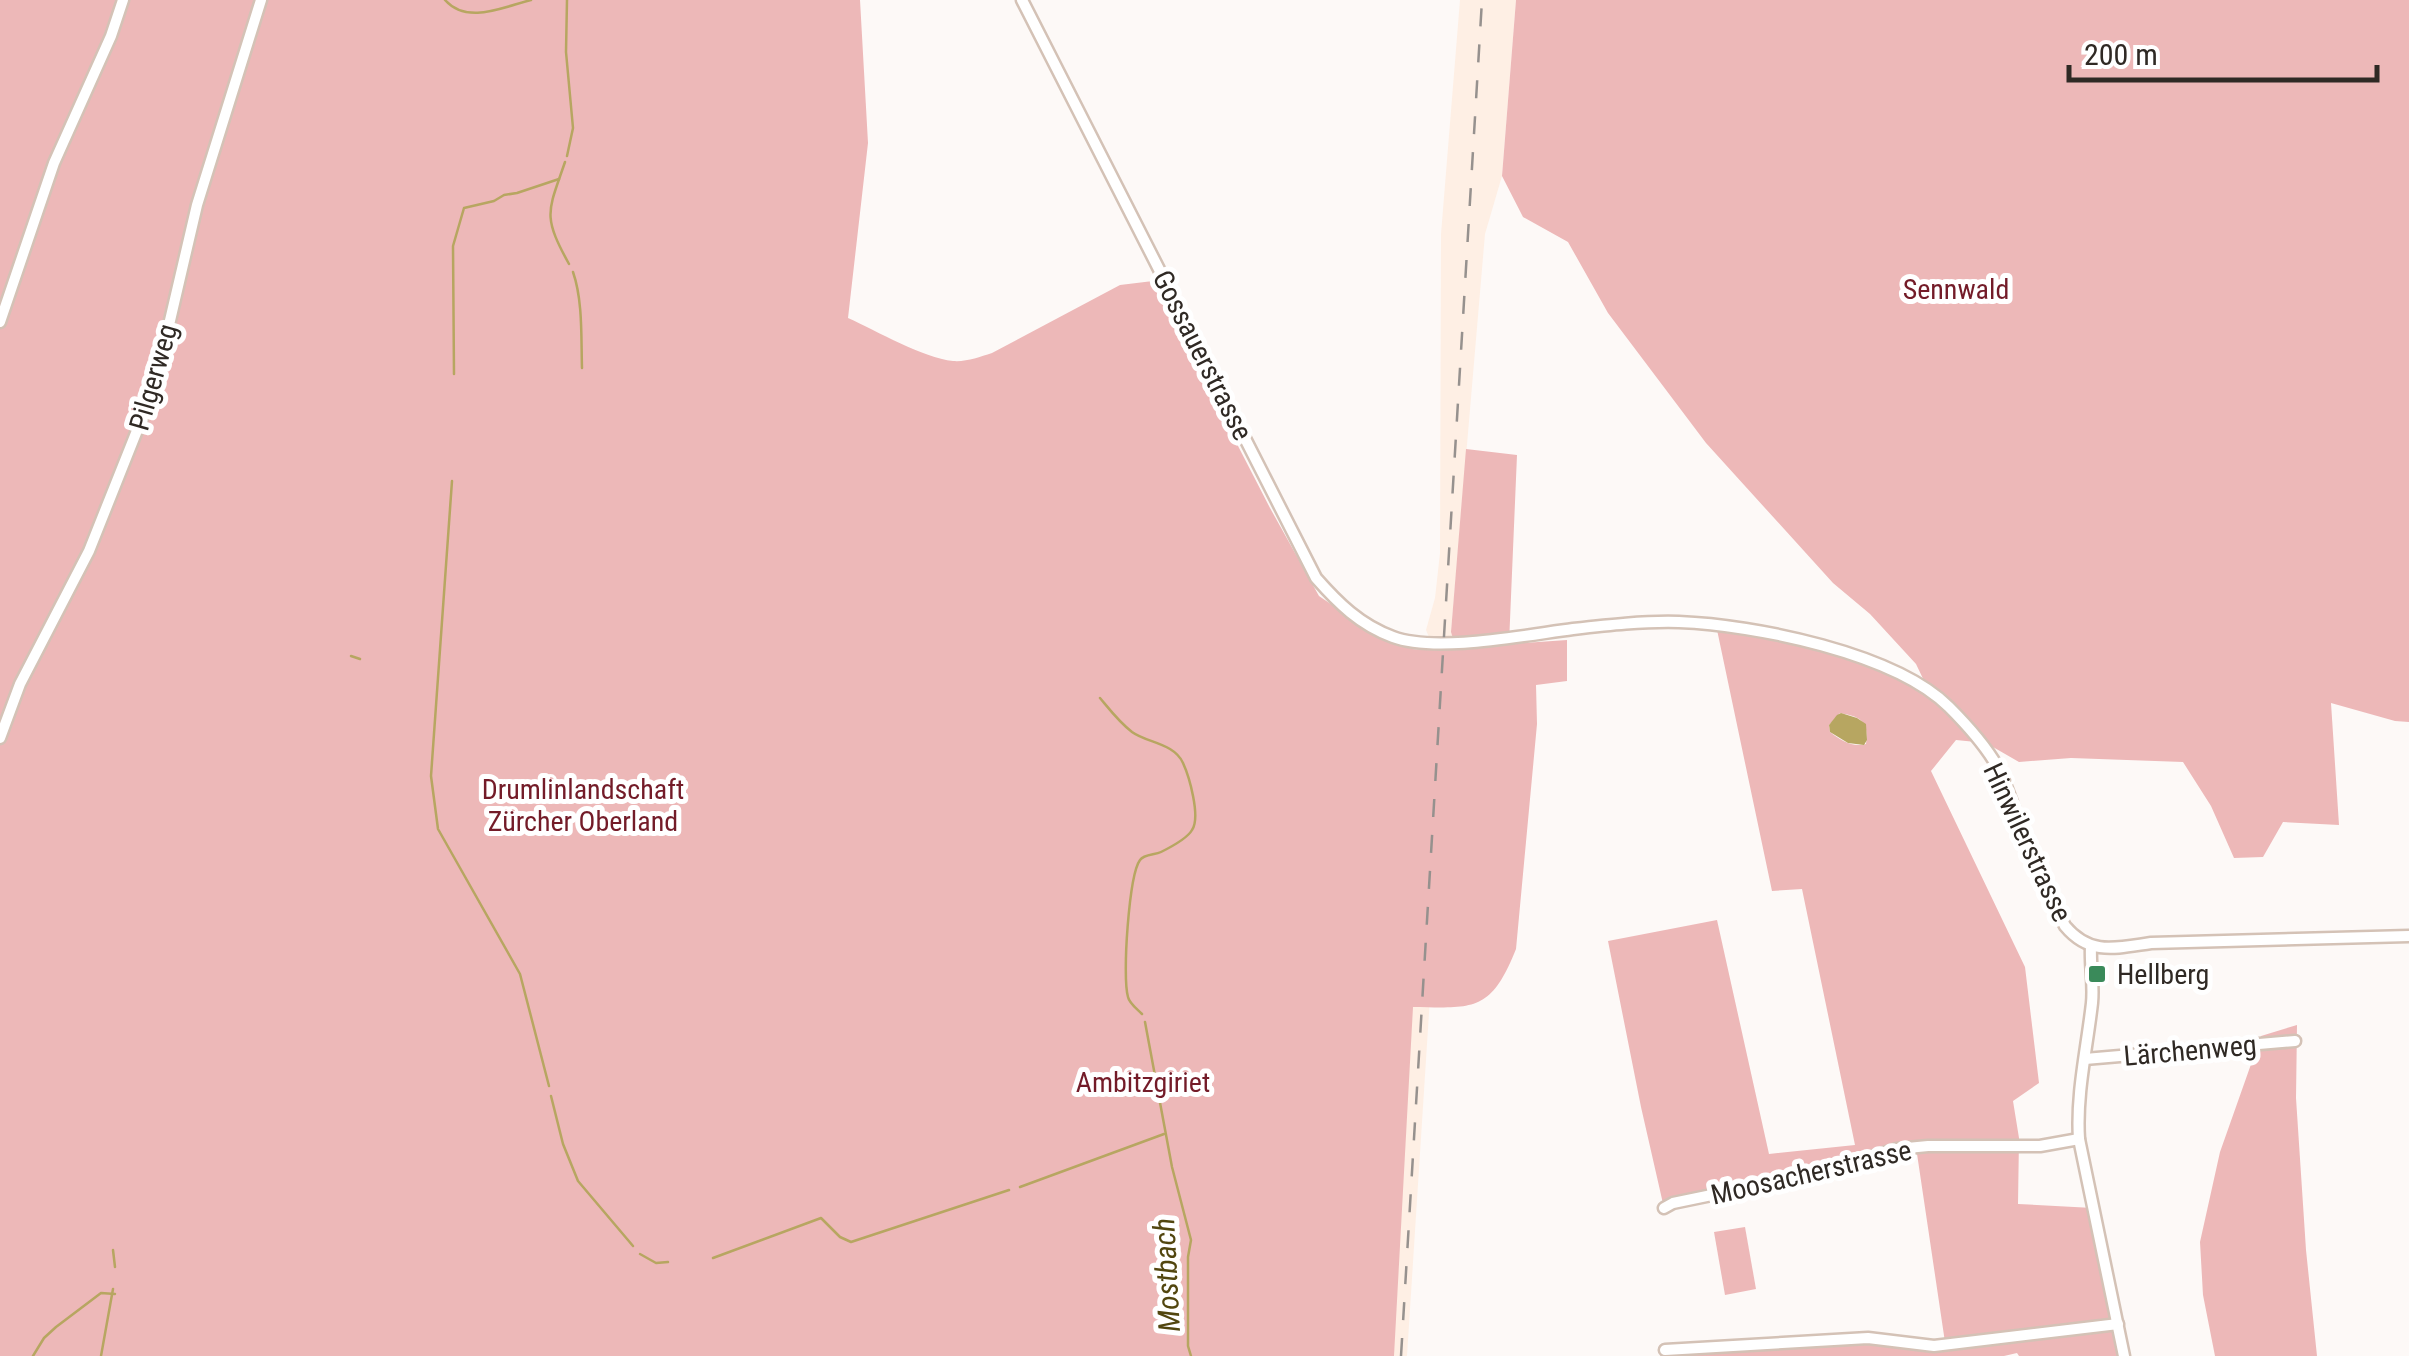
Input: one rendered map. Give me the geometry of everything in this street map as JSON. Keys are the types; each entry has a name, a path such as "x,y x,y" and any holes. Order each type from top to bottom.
{"street":[{"path":"0,322 54,163 114,29 123,0"},
{"name":"Pilgerweg","path":"0,738 20,684 90,552 142,418 161,359 197,205 261,0"},
{"name":"Gossauerstrasse","path":"1022,0 1316,578 1338,604 1362,622 1394,638 1443,642"},
{"name":"Hinwilerstrasse","path":"1443,642 1642,622 1678,622 1733,628 1821,646 1890,668 1945,703 1996,766 2065,926 2092,947 2409,936"},
{"path":"2092,947 2092,997 2079,1140 2124,1356"},
{"name":"Lärchenweg","path":"2085,1059 2295,1041"},
{"name":"Moosacherstrasse","path":"1664,1208 1823,1172 1897,1149 2040,1146 2079,1140"},
{"path":"1666,1350 1868,1338 1934,1346 2118,1324"}],"shaded area":[{"path":"1460,0 1516,0 1502,176 1485,234 1451,632 1457,645 1407,1356 1392,1356 1413,992 1402,971 1432,644 1426,630 1435,598 1440,553 1441,234"},
{"path":"1841,713 1866,724 1864,745 1848,743 1830,732 1829,725"}],"green space":[{"name":"Drumlinlandschaft Zürcher Oberland","path":"0,0 860,0 868,143 848,318 928,355 963,361 992,353 1120,285 1153,281 1319,596 1373,633 1412,649 1428,650 1432,643 1432,650 1456,648 1451,632 1466,449 1517,455 1509,644 1567,640 1567,681 1536,685 1537,724 1516,949 1507,970 1489,995 1478,1002 1466,1006 1413,1007 1394,1356 0,1356"},
{"name":"Sennwald","path":"1516,0 2409,0 2409,722 2331,703 2339,825 2283,822 2263,857 2234,858 2211,806 2183,762 2071,758 2019,762 1986,743 1956,740 1931,771 2025,967 2039,1083 2013,1101 2019,1138 2018,1204 2093,1208 2124,1356 1664,1356 1668,1352 1868,1342 1946,1349 1916,1147 1664,1208 1608,941 1717,920 1769,1154 1855,1145 1802,889 1772,891 1716,625 1821,645 1927,687 1916,664 1870,614 1833,583 1706,443 1608,313 1568,242 1523,217 1502,176","holes":["1840,713 1865,725 1866,744 1852,744 1830,732 1829,725"]},
{"path":"2297,1025 2296,1098 2317,1356 2215,1356 2203,1295 2200,1242 2220,1152 2261,1036"},
{"path":"1745,1227 1756,1289 1725,1295 1714,1232"}],"waterway":[{"path":"445,0 464,12 474,13 531,0"},
{"path":"567,0 566,52 573,128 567,156"},
{"path":"565,162 550,213 569,264"},
{"path":"454,374 453,246 464,208 559,179"},
{"path":"573,272 580,307 582,368"},
{"path":"452,481 431,776 438,829 520,974 549,1086"},
{"path":"351,656 360,659"},
{"name":"Mostbach","path":"1100,698 1132,732 1179,756 1195,807 1190,833 1165,850 1142,858 1136,869 1128,927 1126,986 1130,1001 1142,1014"},
{"name":"Mostbach","path":"1145,1022 1172,1167 1191,1240 1191,1356"},
{"path":"551,1096 563,1144 578,1181 633,1246"},
{"name":"Mostbach","path":"1020,1187 1164,1134"},
{"name":"Mostbach","path":"713,1258 821,1218 851,1242 1009,1190"},
{"path":"113,1250 115,1267"},
{"path":"640,1254 656,1263 668,1262"},
{"path":"101,1356 113,1289"},
{"path":"33,1356 56,1327 101,1293 115,1294"}],"railway":[{"path":"1401,1356 1482,0"}],"place":[{"name":"Hellberg","path":"2097,974"}],"park label":[{"name":"Ambitzgiriet","path":"1143,1082"}]}
